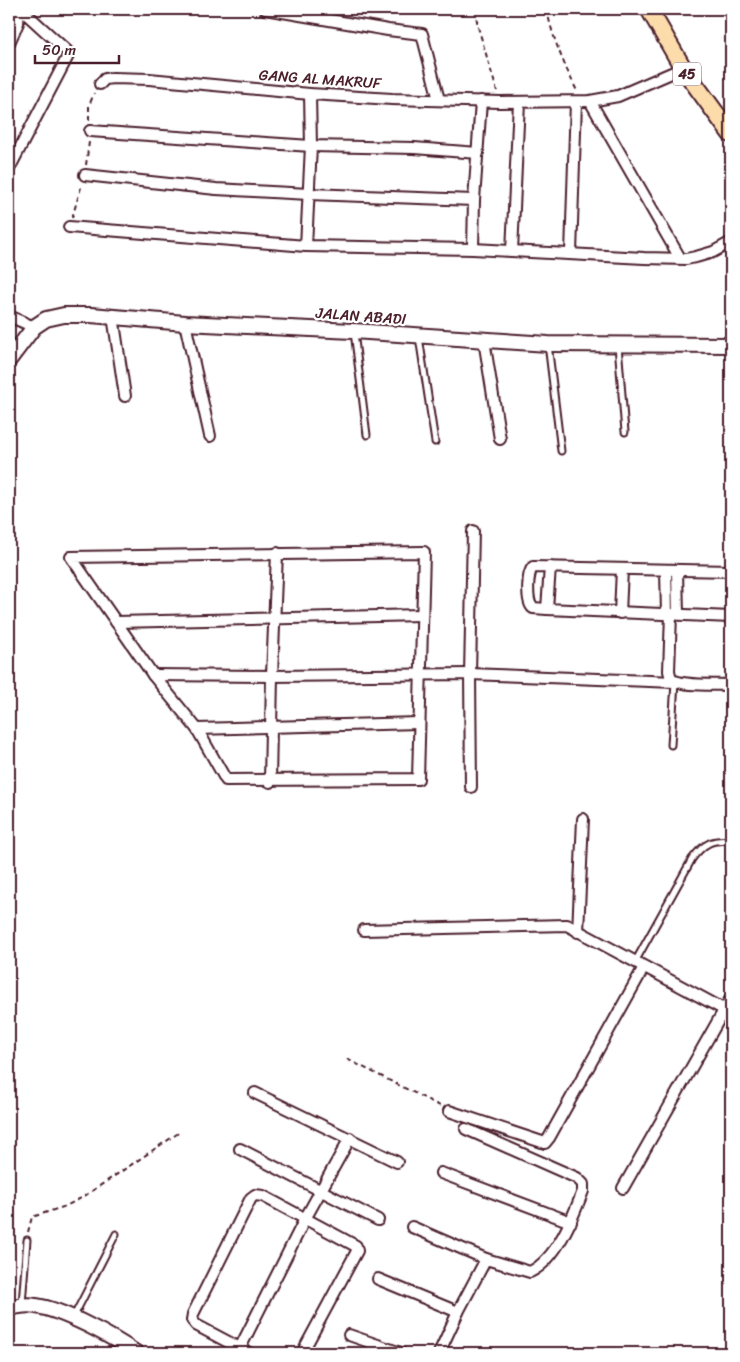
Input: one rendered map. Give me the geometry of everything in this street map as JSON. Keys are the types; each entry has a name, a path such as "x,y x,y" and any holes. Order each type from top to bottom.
{"main road":[{"name":"45","path":"649,9 683,68 731,134"}],"street":[{"path":"9,43 18,23 20,9"},
{"path":"9,169 68,56 67,51 20,9"},
{"path":"265,9 422,34 439,100"},
{"name":"GANG AL MAKRUF","path":"100,84 105,79 113,78 149,79 310,94 500,102 582,102 618,96 683,68"},
{"path":"306,246 311,146 310,94"},
{"path":"473,249 474,200 481,100"},
{"path":"512,251 519,102"},
{"path":"571,254 582,102"},
{"path":"582,102 680,258"},
{"path":"90,131 311,146 414,148 478,153"},
{"path":"85,175 216,189 474,200"},
{"path":"69,227 306,246 473,249 680,258 696,257 713,252 731,242"},
{"name":"JALAN ABADI","path":"9,360 34,327 46,319 64,315 113,316 185,323 354,331 548,344 731,345"},
{"path":"9,316 34,327"},
{"path":"113,316 125,396"},
{"path":"185,323 210,436"},
{"path":"484,340 500,439"},
{"path":"471,787 470,674 473,531"},
{"path":"424,552 422,615 418,779 226,780 197,729 153,675 71,557 424,552"},
{"path":"270,781 277,553"},
{"path":"731,572 533,567 530,572 528,596 530,605 533,608 731,617"},
{"path":"547,609 550,567"},
{"path":"620,613 622,569"},
{"path":"666,570 672,614"},
{"path":"675,682 670,676 672,614 677,570"},
{"path":"116,622 422,615"},
{"path":"153,675 470,674 731,685"},
{"path":"197,729 419,723"},
{"path":"578,932 583,819"},
{"path":"364,930 567,925 725,1010"},
{"path":"449,1111 545,1143 640,965"},
{"path":"622,1188 731,998"},
{"path":"255,1093 397,1162"},
{"path":"412,1227 486,1259 530,1272 543,1264 566,1232 583,1191 583,1184 577,1178 466,1129"},
{"path":"302,1353 356,1251 356,1246 351,1242 305,1219 263,1196 255,1195 251,1198 193,1314 192,1320 196,1325 242,1351 305,1219 350,1138"},
{"path":"240,1149 378,1220"},
{"path":"441,1172 571,1222"},
{"path":"439,1353 486,1259"},
{"path":"378,1279 458,1312"},
{"path":"16,1307 45,1308 114,1339 136,1353"},
{"path":"349,1336 401,1353"}],"lane":[{"path":"354,331 367,435"},
{"path":"419,336 436,442"},
{"path":"548,344 560,451"},
{"path":"618,345 625,432"},
{"path":"671,745 675,682"},
{"path":"640,965 692,858 707,844 718,840 731,841"},
{"path":"73,1319 116,1234"},
{"path":"16,1307 27,1240"}],"path":[{"path":"475,9 478,27 500,102"},
{"path":"548,9 561,56 582,102"},
{"path":"69,227 85,175 90,131 89,106 100,84"},
{"path":"347,1059 449,1111"},
{"path":"27,1240 32,1217 66,1206 84,1197 180,1132"}]}
